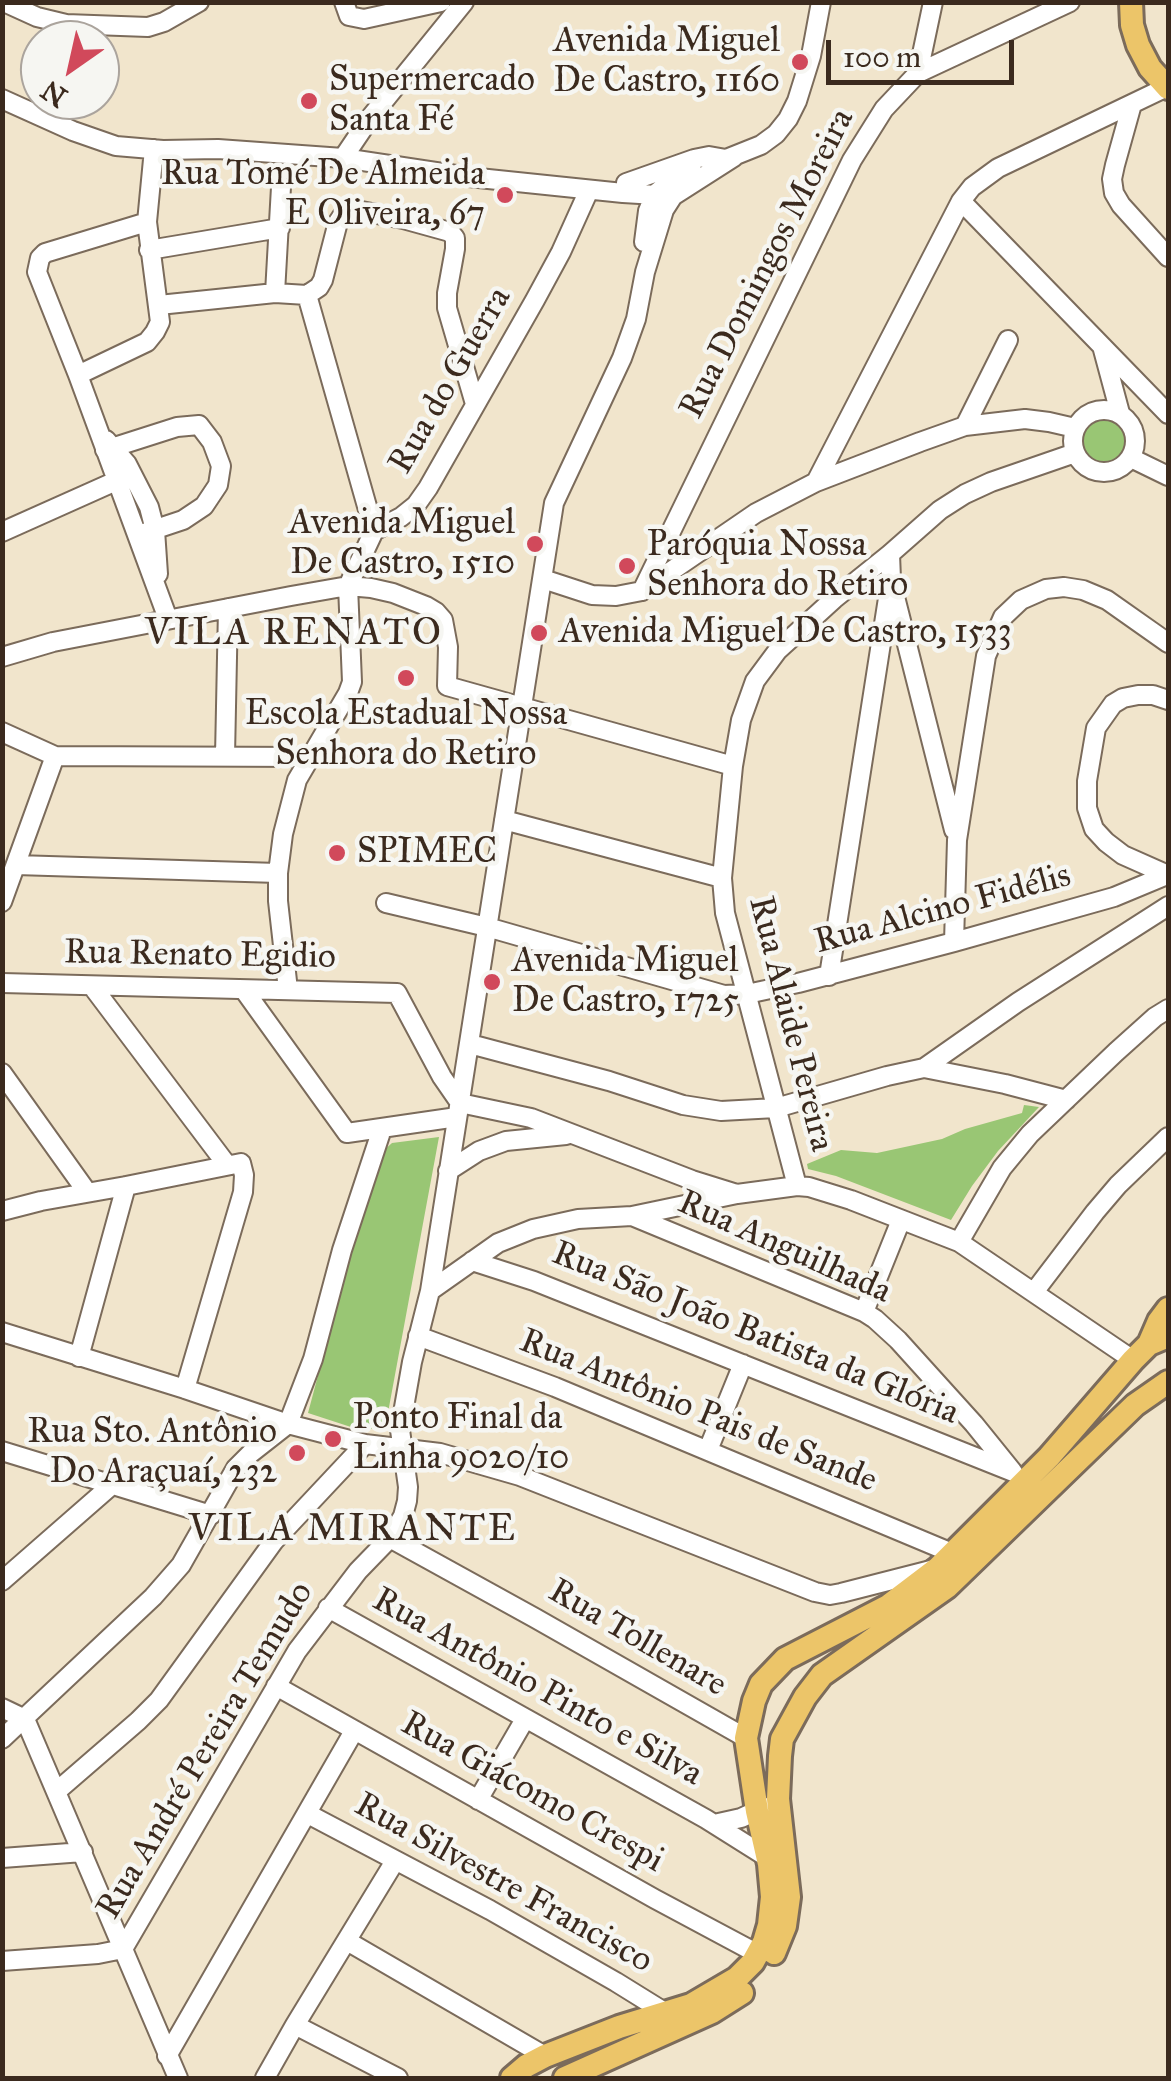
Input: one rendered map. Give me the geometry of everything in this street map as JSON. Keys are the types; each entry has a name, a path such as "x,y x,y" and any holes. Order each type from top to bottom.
{"main road":[{"path":"1131,2 1138,45 1150,68 1168,88"},
{"path":"512,2078 545,2056 690,2005 737,1978 758,1954 770,1925 772,1897 746,1733 762,1684 784,1660 888,1606 945,1560 1018,1476 1049,1457 1150,1347 1168,1308"},
{"path":"566,2078 712,2012 740,1995 760,1974 786,1926 789,1898 778,1799 782,1739 805,1696 822,1676 947,1587 1135,1405 1168,1382 1150,1347"},
{"path":"774,1668 795,1678 805,1696"},
{"path":"746,1733 766,1740 782,1739"}],"street":[{"path":"4,2 37,17 66,24 134,27 164,22 199,2"},
{"path":"344,2 349,16 364,19 441,2"},
{"path":"343,158 370,118 464,2"},
{"path":"2,99 116,146 343,158 588,190 671,189 714,172 730,158 776,134 797,101 811,56 821,2"},
{"path":"918,73 933,2"},
{"name":"Rua Domingos Moreira","path":"642,591 852,160 884,109 918,73 1070,2"},
{"path":"816,482 961,200 983,177 998,168 1168,88"},
{"path":"1132,104 1112,179 1114,192 1168,257"},
{"path":"78,375 147,342 160,322 147,222 154,149"},
{"path":"588,190 626,183 694,159 730,158"},
{"path":"626,183 671,189"},
{"path":"275,293 281,187"},
{"name":"Rua André Pereira Temudo","path":"123,1949 296,1651 358,1571 390,1538 408,1501 401,1439 418,1336 430,1291 554,503 622,358 671,189"},
{"name":"Rua do Guerra","path":"374,531 401,517 428,488 536,300 588,190"},
{"path":"961,200 1168,414"},
{"path":"159,305 275,293 307,296 320,287 338,222 346,210 450,232 455,249 446,293 447,308 475,404"},
{"path":"147,222 45,253 37,272 105,443 116,481 147,533"},
{"path":"150,250 280,228"},
{"path":"288,990 278,902 283,834 291,796 308,758 352,682 348,586 374,531 307,296"},
{"path":"965,426 1008,340"},
{"path":"1102,346 1120,413"},
{"path":"1089,413 1120,413 1136,438 1131,458 1124,466 1104,472 1085,466 1075,453 1072,438 1080,420 1089,413"},
{"path":"543,579 592,594 616,596 642,591 756,513 816,482 965,426 1024,418 1075,428"},
{"path":"105,443 199,425 212,442 221,466 218,485 204,506 183,520 147,533"},
{"path":"105,443 127,464 140,485 157,585 168,619"},
{"name":"Rua Alaide Pereira","path":"797,1186 725,914 722,878 741,720 755,682 778,650 806,623 940,510 991,482 1075,453"},
{"path":"1131,458 1168,476"},
{"path":"2,532 116,481"},
{"path":"829,976 891,578 890,554"},
{"path":"891,578 956,840"},
{"path":"2,657 53,642 168,619 348,586 371,588 436,612 443,620 447,686 734,766"},
{"path":"954,942 956,840 986,656 1003,617 1021,600 1046,589 1084,590 1107,600 1168,643"},
{"path":"225,756 228,608"},
{"path":"1168,700 1138,695 1114,704 1096,728 1086,781 1087,808 1094,829 1122,854 1168,875"},
{"path":"2,732 55,756 308,758"},
{"path":"2,902 55,756"},
{"path":"504,820 722,878"},
{"path":"16,865 278,873"},
{"name":"Rua Alcino Fidélis","path":"386,902 486,927 712,994 747,994 829,976 1114,897 1168,875"},
{"path":"470,1044 683,1105 746,1111 776,1108 924,1068 1168,906"},
{"name":"Rua Renato Egidio","path":"2,983 397,993 458,1110"},
{"path":"92,986 244,1176 243,1192 185,1388"},
{"path":"244,990 347,1133 382,1129 458,1110 531,1118 737,1194"},
{"path":"959,1242 1002,1168 1030,1134 1116,1052 1168,1009"},
{"path":"924,1068 1066,1100"},
{"path":"2,1073 87,1192"},
{"path":"2,1739 181,1566 236,1468 288,1424 313,1360 342,1250 382,1129"},
{"path":"448,1170 506,1141 572,1134"},
{"path":"1034,1292 1094,1212 1168,1137"},
{"path":"2,1211 234,1164"},
{"path":"79,1357 126,1186"},
{"path":"430,1291 498,1243 533,1229 578,1219 632,1216 797,1186 850,1200 959,1242 1034,1292 1150,1347"},
{"name":"Rua Anguilhada","path":"632,1216 864,1312 898,1340 1018,1476"},
{"path":"864,1312 901,1220"},
{"name":"Rua São João Batista da Glória","path":"472,1261 534,1281 1018,1476"},
{"path":"2,1332 288,1424 365,1444 401,1439 520,1476 814,1592 841,1593 945,1560"},
{"name":"Rua Antônio Pais de Sande","path":"418,1336 708,1450 945,1560"},
{"path":"708,1450 743,1364"},
{"path":"56,1791 159,1700 274,1541 365,1444"},
{"path":"2,1451 211,1514"},
{"path":"2,1582 114,1484"},
{"name":"Rua Tollenare","path":"390,1538 746,1733"},
{"name":"Rua Antônio Pinto e Silva","path":"328,1608 768,1858"},
{"name":"Rua Giácomo Crespi","path":"276,1686 758,1954"},
{"path":"2,1708 25,1719 178,2078"},
{"path":"478,1800 525,1719"},
{"path":"167,2056 354,1732"},
{"name":"Rua Antônio Pinto e Silva","path":"714,1824 757,1811 778,1799"},
{"name":"Rua Silvestre Francisco","path":"308,1814 490,1910 666,2013"},
{"path":"2,1858 83,1852"},
{"path":"265,2078 395,1861"},
{"path":"346,1940 545,2056"},
{"path":"2,1961 123,1949"},
{"path":"295,2025 398,2078"}],"green space":[{"path":"1103,417 1121,424 1128,442 1121,460 1103,467 1085,460 1078,442 1085,424"},
{"path":"1024,1105 1039,1107 998,1151 951,1220 808,1169 807,1164 841,1150 877,1153 942,1139 1022,1113"},
{"path":"439,1137 387,1418 379,1429 354,1428 308,1413 370,1180 382,1152 392,1143"}],"place":[{"name":"Avenida Miguel De Castro, 1160","path":"800,62"},
{"name":"Supermercado Santa Fé","path":"309,101"},
{"name":"Rua Tomé De Almeida E Oliveira, 67","path":"505,195"},
{"name":"Avenida Miguel De Castro, 1510","path":"535,544"},
{"name":"Paróquia Nossa Senhora do Retiro","path":"627,566"},
{"name":"Avenida Miguel De Castro, 1533","path":"539,633"},
{"name":"Escola Estadual Nossa Senhora do Retiro","path":"406,678"},
{"name":"SPIMEC","path":"337,853"},
{"name":"Avenida Miguel De Castro, 1725","path":"492,982"},
{"name":"Ponto Final da Linha 9020/10","path":"333,1439"},
{"name":"Rua Sto. Antônio Do Araçuaí, 232","path":"297,1453"}],"district":[{"name":"VILA RENATO","path":"294,635"},
{"name":"VILA MIRANTE","path":"353,1531"}]}
